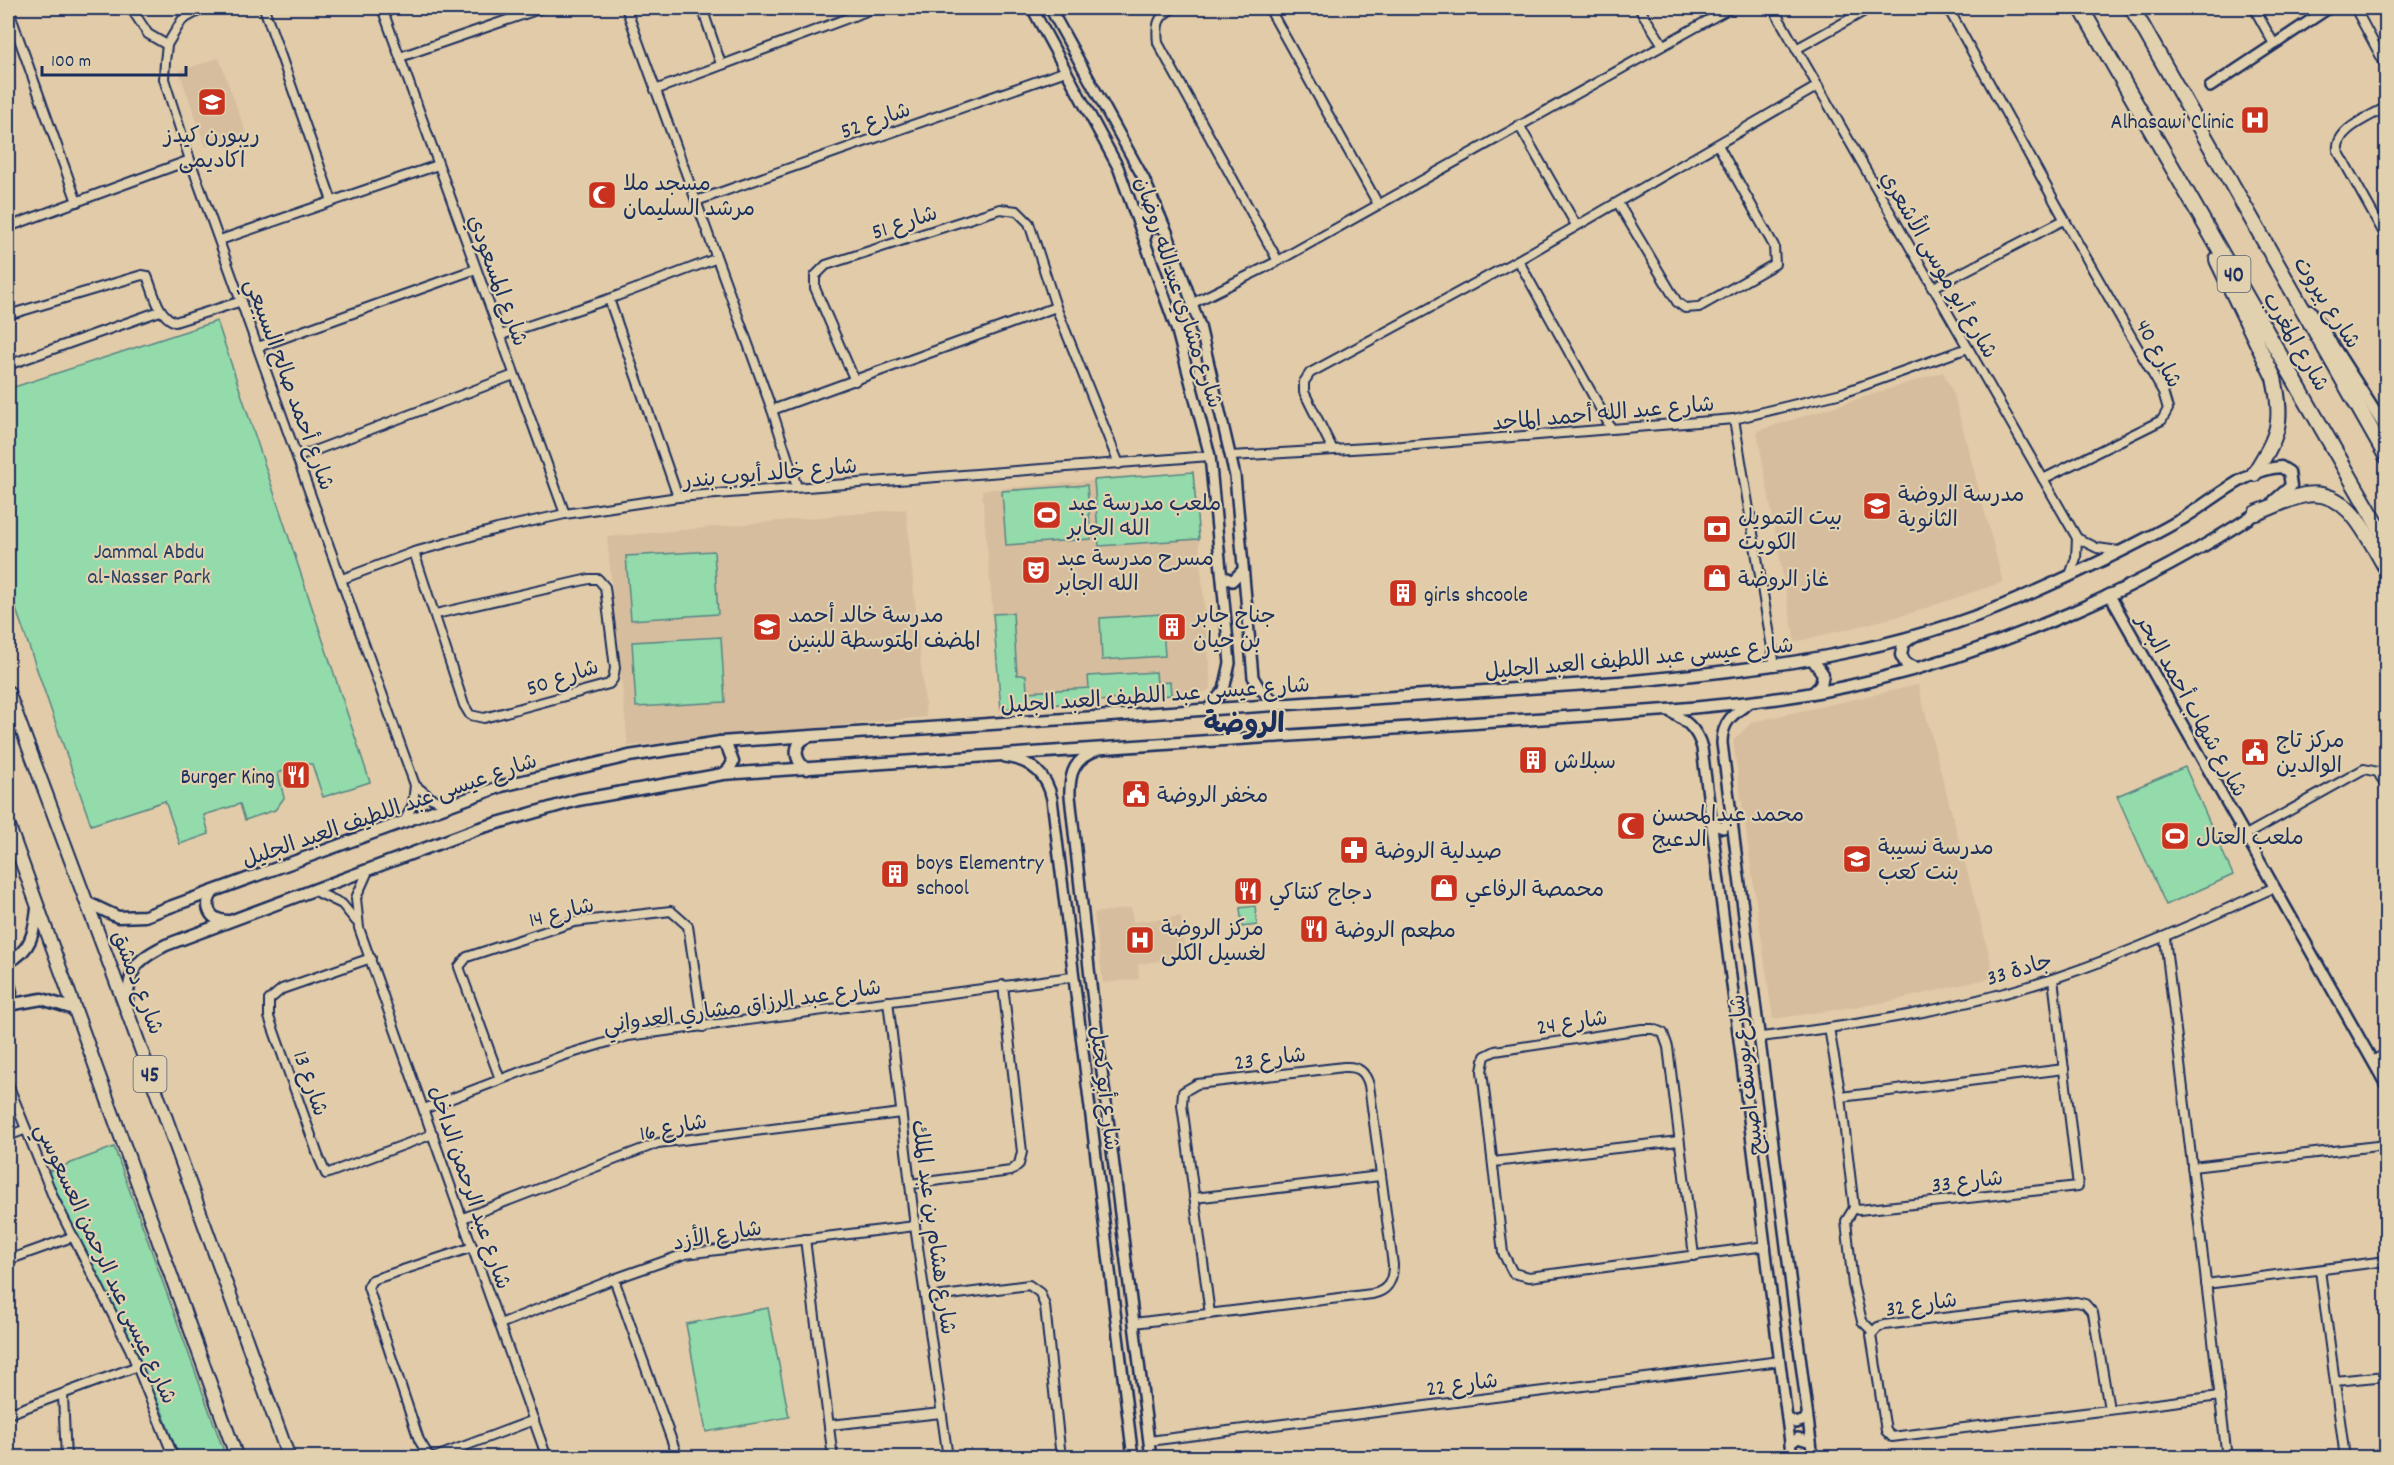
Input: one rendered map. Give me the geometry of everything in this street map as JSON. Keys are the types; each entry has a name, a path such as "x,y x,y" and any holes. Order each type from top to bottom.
{"highway":[{"name":"شارع المغرب","path":"2081,8 2386,540"},
{"name":"شارع المغرب","path":"2132,8 2386,456"},
{"path":"2181,181 2274,378 2280,422 2275,441 2254,474"},
{"path":"2256,513 2305,495 2325,495 2345,505 2386,568"}],"main road":[{"name":"شارع بيروت","path":"2257,227 2386,429"},
{"name":"شارع عيسى عبد اللطيف العبد الجليل","path":"86,902 112,915 131,918 213,892 502,786 569,768 650,752 720,742 1633,681 1813,660 1912,637 2016,600 2070,576 2181,519 2254,474 2270,467 2281,466 2289,472 2292,479 2286,494 2256,513 2109,594 1969,652 1916,668 1813,693 1752,702 1667,710 723,774 653,785 555,806 480,828 166,945 138,961 130,976 126,1008"},
{"path":"1912,637 1903,644 1901,654 1906,664 1916,668"},
{"path":"1813,660 1823,674 1821,685 1813,693"},
{"name":"شارع دمشق","path":"8,692 126,1008 289,1458"},
{"path":"807,769 797,759 796,751 804,739 811,736"},
{"path":"720,742 727,746 733,762 723,774"},
{"name":"45","path":"8,824 232,1442 235,1458"},
{"path":"213,892 208,899 207,907 211,915 218,920 227,921"},
{"path":"8,962 20,954 31,942 37,909"},
{"path":"8,980 11,992 8,1003 42,999 75,1010"}],"street":[{"path":"8,8 77,202"},
{"path":"131,8 148,34 167,45"},
{"name":"شارع أحمد صالح السبيعي","path":"204,8 182,20 167,45 164,79 190,160 415,785"},
{"path":"264,8 332,201"},
{"name":"شارع المسعودي","path":"382,8 565,514"},
{"path":"400,57 542,8"},
{"path":"626,8 715,259 772,410 797,487"},
{"path":"702,8 722,64"},
{"path":"655,90 874,8"},
{"name":"شارع مشاري عبدالله روضان","path":"1032,8 1118,167 1177,331 1210,456 1230,663 1228,678 1219,698 1207,710"},
{"name":"شارع مشاري عبدالله روضان","path":"1050,8 1144,178 1167,232 1192,303 1231,456 1253,677 1260,689 1278,704"},
{"path":"1174,8 1164,13 1156,25 1158,43 1278,261"},
{"path":"1269,8 1378,204"},
{"path":"1639,8 1663,45"},
{"path":"1192,303 1278,261 1730,8"},
{"name":"شارع أبو موسى الأشعري","path":"1773,8 2077,538"},
{"path":"1796,49 1870,8"},
{"name":"شارع 40","path":"1948,8 2064,220 2163,392 2168,409 2162,420 2043,479"},
{"path":"2254,8 2274,44"},
{"path":"2210,87 2329,8"},
{"path":"2355,8 2386,66"},
{"name":"شارع 52","path":"696,201 1066,71"},
{"path":"1332,448 1304,392 1304,382 1310,373 1518,260 1818,86"},
{"path":"2386,107 2341,135 2337,143 2338,151 2386,237"},
{"path":"1519,125 1576,225"},
{"path":"1618,203 1677,302 1685,309 1699,307 1775,264 1774,246 1718,145"},
{"path":"8,227 190,160"},
{"path":"220,240 438,165"},
{"path":"1134,212 1144,216 1156,206"},
{"name":"شارع 51","path":"855,381 815,288 815,276 826,265 1000,209 1017,211 1029,223 1056,307 1119,464"},
{"path":"1932,288 2064,220"},
{"path":"1144,240 1145,234 1152,226 1158,226 1167,232"},
{"path":"501,335 609,299 715,259"},
{"path":"1518,260 1611,428"},
{"path":"258,347 476,269"},
{"path":"8,315 142,274 147,276 160,311 168,319 180,321 242,301"},
{"path":"609,299 678,497"},
{"path":"772,410 1056,307"},
{"path":"8,365 160,311"},
{"name":"شارع عبد الله أحمد الماجد","path":"1231,456 1332,448 1413,445 1734,419 1842,393 1968,348"},
{"path":"298,457 514,375"},
{"path":"1734,419 1775,666"},
{"name":"شارع خالد أيوب بندر","path":"342,579 414,552 497,529 565,514 678,497 1210,456"},
{"path":"2070,576 2076,558 2077,538 2097,548 2119,551"},
{"name":"شارع 50","path":"414,552 464,705 470,715 484,718 609,684 613,679 615,668 605,586 598,579 589,579 436,614"},
{"path":"1222,574 1232,581 1242,571"},
{"name":"شارع شهاب أحمد البحر","path":"2109,594 2386,1085"},
{"name":"شارع يوسف اصبيح","path":"1752,702 1732,714 1722,732 1731,819 1761,1037 1813,1458"},
{"name":"شارع يوسف اصبيح","path":"1667,710 1685,720 1699,736 1792,1458"},
{"name":"شارع أبو كحيل","path":"1104,748 1082,758 1073,769 1070,785 1071,805 1119,1215 1151,1458"},
{"name":"شارع أبو كحيل","path":"997,756 1018,760 1037,769 1048,785 1053,807 1072,977 1133,1458"},
{"path":"2244,836 2364,769 2378,772 2386,787"},
{"path":"415,785 431,798 450,805"},
{"path":"404,822 413,804 415,785"},
{"path":"1053,807 1062,802 1071,805"},
{"path":"1712,824 1723,828 1731,819"},
{"path":"1715,851 1722,843 1732,845 1736,849"},
{"name":"شارع عبد الرحمن الداخل","path":"359,928 356,898 368,871"},
{"name":"جادة 33","path":"1761,1037 1829,1028 1975,999 2053,979 2165,938 2273,888"},
{"name":"شارع عبد الرحمن الداخل","path":"315,891 342,904 359,928 547,1458"},
{"name":"شارع 14","path":"500,1079 459,967 467,957 574,922 671,911 679,916 688,926 703,1027"},
{"path":"2165,938 2227,1458"},
{"name":"شارع 13","path":"371,958 282,989 269,1000 269,1017 326,1174 433,1134"},
{"name":"شارع عبد الرزاق مشاري العدواني","path":"424,1108 603,1042 628,1036 1072,977"},
{"name":"شارع 33","path":"1854,1208 1859,1210 2078,1186 2053,979"},
{"path":"910,1184 1011,1171 1019,1164 1022,1152 1003,985"},
{"name":"شارع هشام بن عبد الملك","path":"888,1001 915,1226 948,1458"},
{"path":"1829,1028 1841,1097 1854,1208 1846,1221 1853,1285 1862,1321 1873,1332"},
{"name":"شارع 24","path":"1694,1256 1666,1039 1661,1031 1642,1029 1495,1050 1487,1054 1482,1071 1503,1253 1509,1270 1517,1275 1529,1277 1694,1256 1766,1246"},
{"path":"2373,1061 2386,1053"},
{"name":"شارع 23","path":"1134,1323 1210,1314 1372,1294 1384,1290 1392,1276 1393,1265 1369,1085 1364,1074 1358,1069 1344,1067 1208,1082 1186,1089 1181,1101 1210,1314"},
{"path":"1841,1097 2064,1069"},
{"name":"شارع عيسى عبد الرحمن العسعوسي","path":"8,1084 24,1130 72,1237 138,1366 174,1458"},
{"name":"شارع 16","path":"463,1218 658,1143 901,1113"},
{"path":"8,1136 24,1130"},
{"path":"1493,1162 1679,1141"},
{"path":"2192,1167 2386,1144"},
{"path":"1194,1198 1380,1176"},
{"path":"1099,1192 1106,1196 1117,1190"},
{"path":"1102,1217 1112,1210 1119,1215"},
{"name":"شارع الأزد","path":"500,1324 685,1254 915,1226"},
{"path":"8,1260 72,1237"},
{"path":"805,1239 833,1458"},
{"path":"473,1247 372,1280 368,1287 419,1440 431,1458 534,1420"},
{"path":"2206,1284 2386,1261"},
{"path":"2320,1270 2344,1458"},
{"path":"614,1279 678,1458"},
{"path":"927,1298 1029,1285 1040,1293 1045,1306 1060,1458"},
{"name":"شارع 32","path":"2109,1409 2093,1313 2085,1304 2076,1302 1884,1324 1873,1332 1871,1339 1886,1431 1892,1437 2220,1396"},
{"name":"شارع 22","path":"1149,1441 1780,1361"},
{"path":"8,1414 63,1396 138,1366"},
{"path":"2335,1381 2386,1376"},
{"path":"63,1396 66,1458"},
{"path":"830,1425 941,1413"},
{"path":"1787,1418 1796,1424 1805,1420 1807,1415"},
{"path":"1791,1444 1798,1438 1811,1442"}],"shaded area":[{"name":"ريبورن كيدز اكاديمى","path":"219,58 246,133 206,147 179,71"},
{"name":"مدرسة الروضة الثانوية","path":"1943,372 1954,395 2003,582 1908,614 1795,642 1757,431"},
{"path":"1193,472 1211,687 1206,692 1001,709 982,490"},
{"name":"مدرسة خالد أحمد المضف المتوسطة للبنين","path":"906,509 926,717 628,746 607,537"},
{"name":"مدرسة نسيبة بنت كعب","path":"1918,685 1995,977 1887,1002 1773,1019 1733,741 1752,722"},
{"name":"مركز الروضة لغسيل الكلى","path":"1131,908 1133,922 1181,916 1185,957 1138,964 1139,979 1103,983 1094,913"}],"green space":[{"name":"Jammal Abdu al-Nasser Park","path":"217,321 370,782 323,797 312,764 302,764 278,773 284,798 275,810 245,820 240,804 204,815 209,834 180,844 165,801 91,825 8,586 8,389"},
{"path":"1193,472 1199,539 1099,546 1094,480"},
{"name":"ملعب مدرسة عبد الله الجابر","path":"1087,485 1091,539 1006,545 1002,491"},
{"path":"714,551 718,614 631,620 626,556"},
{"path":"1013,613 1017,675 1026,675 1027,692 1089,688 1088,676 1156,672 1157,683 1170,682 1171,695 1001,709 993,614"},
{"path":"1162,614 1165,656 1102,660 1100,618"},
{"path":"721,637 725,702 636,707 632,642"},
{"name":"ملعب العتال","path":"2185,767 2233,875 2166,905 2117,796"},
{"path":"1255,906 1257,925 1242,927 1240,908"},
{"path":"114,1147 226,1457 179,1457 162,1411 47,1172"},
{"path":"768,1308 789,1417 706,1432 686,1324"}],"place":[{"name":"ريبورن كيدز اكاديمى","path":"212,102"},
{"name":"Alhasawi Clinic","path":"2255,120"},
{"name":"مسجد ملا مرشد السليمان","path":"602,195"},
{"name":"مدرسة الروضة الثانوية","path":"1877,506"},
{"name":"ملعب مدرسة عبد الله الجابر","path":"1047,515"},
{"name":"بيت التمويل الكويت","path":"1717,529"},
{"name":"مسرح مدرسة عبد الله الجابر","path":"1036,570"},
{"name":"غاز الروضة","path":"1717,578"},
{"name":"girls shcoole","path":"1403,593"},
{"name":"مدرسة خالد أحمد المضف المتوسطة للبنين","path":"767,627"},
{"name":"جناح جابر بن حيان","path":"1172,627"},
{"name":"مركز تاج الوالدين","path":"2255,752"},
{"name":"سبلاش","path":"1533,760"},
{"name":"Burger King","path":"296,775"},
{"name":"مخفر الروضة","path":"1136,794"},
{"name":"محمد عبدالمحسن الدعيج","path":"1631,826"},
{"name":"ملعب العتال","path":"2175,836"},
{"name":"صيدلية الروضة","path":"1354,850"},
{"name":"مدرسة نسيبة بنت كعب","path":"1857,859"},
{"name":"boys Elementry school","path":"895,874"},
{"name":"محمصة الرفاعي","path":"1444,888"},
{"name":"دجاج كنتاكي","path":"1248,891"},
{"name":"مطعم الروضة","path":"1314,929"},
{"name":"مركز الروضة لغسيل الكلى","path":"1140,940"}],"district":[{"name":"الروضة","path":"1244,722"}]}
